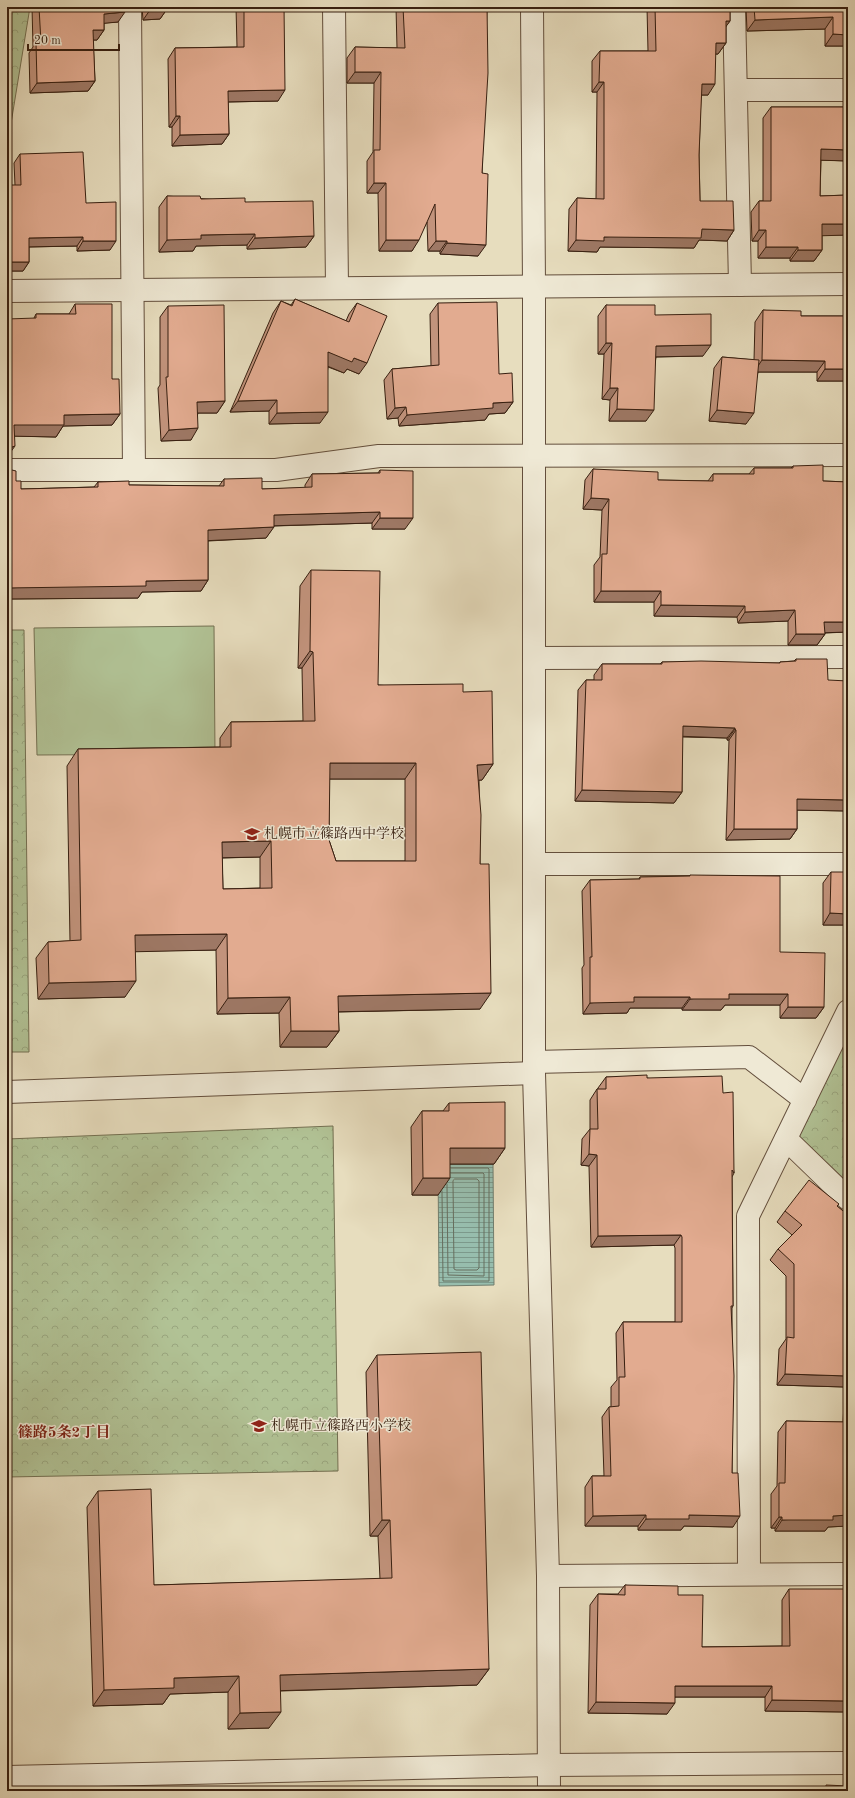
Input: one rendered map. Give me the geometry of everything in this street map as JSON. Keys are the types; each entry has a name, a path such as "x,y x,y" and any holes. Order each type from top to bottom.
{"street":[{"path":"130,7 134,470"},
{"path":"334,7 337,288"},
{"path":"532,7 534,286 534,1068 548,1576 549,1791"},
{"path":"734,7 740,285"},
{"path":"736,90 848,90"},
{"path":"7,291 848,284"},
{"path":"7,470 276,470 378,456 848,455"},
{"path":"534,658 848,657"},
{"path":"534,864 848,864"},
{"path":"749,1574 748,1216 848,1011"},
{"path":"7,1092 749,1057 805,1100"},
{"path":"786,1139 847,1196"},
{"path":"548,1576 848,1574"},
{"path":"7,1777 50,1783 549,1765 848,1763"}],"green space":[{"path":"7,7 30,7 7,148"},
{"path":"214,626 215,754 37,755 34,628"},
{"path":"7,630 24,630 29,1052 7,1052"},
{"path":"848,1011 848,1195 786,1139"},
{"path":"333,1126 338,1471 7,1477 7,1139"}],"water":[{"path":"438,1164 493,1164 494,1285 439,1286"}],"building":[{"path":"39,7 125,7 125,12 104,14 104,30 93,30 95,81 37,83 36,43 41,43"},
{"path":"150,7 167,7 167,9 150,10"},
{"path":"244,7 284,7 285,90 228,91 229,134 180,135 180,116 176,116 175,48 244,47"},
{"path":"403,7 487,7 488,73 482,173 488,174 486,245 436,241 435,204 419,240 386,240 386,183 374,183 374,150 380,150 381,72 355,72 355,47 405,48"},
{"path":"655,7 730,7 730,21 726,21 726,43 716,43 715,84 702,84 699,155 700,201 733,201 734,230 702,229 701,238 604,237 604,241 576,240 577,198 604,199 604,82 599,82 600,51 656,51"},
{"path":"754,7 848,7 848,35 833,34 833,17 755,20"},
{"path":"771,107 848,107 848,150 821,149 820,196 848,195 848,224 822,224 822,250 798,250 798,247 766,247 766,230 759,230 759,201 771,201"},
{"path":"83,152 86,203 116,202 116,241 83,241 83,237 29,238 29,262 7,262 7,185 21,185 20,154"},
{"path":"167,196 200,196 201,199 245,198 245,202 313,201 314,236 255,238 255,234 201,235 201,239 167,240"},
{"path":"295,299 349,322 357,303 387,316 367,363 354,358 352,362 328,352 328,412 277,413 277,400 238,401 281,301 292,306"},
{"path":"497,302 499,374 512,373 513,402 493,403 493,408 407,415 406,407 395,408 392,369 439,365 438,303"},
{"path":"75,304 112,304 112,379 119,379 120,414 64,415 64,425 14,425 15,446 7,450 7,319 36,318 36,314 76,314"},
{"path":"224,305 225,401 197,402 198,428 169,430 166,377 168,377 168,306"},
{"path":"606,305 655,305 655,315 711,314 711,345 656,346 654,410 617,409 618,388 610,388 612,343 606,343"},
{"path":"763,310 801,311 801,316 848,316 848,369 825,369 825,361 762,360"},
{"path":"722,357 759,360 754,413 717,410"},
{"path":"823,465 823,481 848,482 848,622 824,622 825,634 796,634 795,610 745,612 745,606 661,605 661,591 601,591 602,554 607,554 609,499 591,498 593,469 658,472 658,480 713,481 713,474 754,474 754,468 793,468 793,466"},
{"path":"7,468 16,471 16,481 21,481 21,489 98,487 98,482 129,481 129,485 224,486 224,479 262,478 262,489 312,487 312,474 380,473 380,470 413,471 413,518 380,518 380,512 274,515 274,527 208,530 208,580 146,581 146,586 7,588"},
{"path":"311,570 380,571 378,685 463,684 463,692 492,691 493,764 477,765 481,815 480,864 489,864 491,993 338,996 339,1031 291,1031 290,997 228,998 227,934 135,935 136,981 49,983 48,942 81,940 78,749 231,747 231,722 315,721 313,652 310,651","holes":["330,763 416,763 416,861 336,861 329,840","271,841 272,888 223,889 222,842"]},
{"path":"796,659 827,659 828,680 848,681 848,800 797,799 797,829 734,829 736,730 735,728 683,726 682,792 582,790 586,680 602,680 602,664 662,664 662,662 701,661 780,663 796,661"},
{"path":"831,872 848,872 848,914 830,913"},
{"path":"690,875 780,876 780,952 825,953 824,1007 788,1007 788,994 729,994 729,999 634,997 634,1002 590,1003 590,957 592,957 590,880 640,879 640,877"},
{"path":"647,1075 647,1078 722,1076 723,1093 733,1092 733,1306 731,1306 734,1376 732,1473 738,1473 740,1516 689,1515 689,1519 646,1519 646,1515 593,1516 592,1476 611,1476 609,1407 619,1406 619,1377 625,1377 623,1322 682,1322 681,1235 598,1236 597,1155 589,1154 590,1129 598,1129 597,1089 606,1089 606,1077"},
{"path":"505,1102 505,1148 450,1148 450,1178 423,1178 422,1111 449,1111 449,1103"},
{"path":"809,1180 839,1204 837,1206 848,1215 848,1220 846,1220 848,1222 848,1376 785,1374 787,1337 794,1338 794,1264 778,1249 802,1225 785,1211"},
{"path":"481,1352 489,1669 280,1675 281,1712 240,1713 239,1676 174,1678 174,1688 104,1690 98,1491 151,1489 154,1585 392,1578 390,1520 382,1520 377,1355"},
{"path":"786,1421 848,1422 848,1515 833,1516 833,1520 782,1520 782,1517 779,1517 779,1483 785,1483"},
{"path":"625,1585 678,1586 678,1595 703,1595 702,1647 790,1646 789,1589 848,1589 848,1701 772,1700 772,1686 675,1686 675,1703 596,1702 598,1594 625,1595"},
{"path":"826,1785 848,1786 848,1791 627,1791 738,1790 826,1787"}],"place":[{"name":"札幌市立篠路西中学校","path":"252,834"},
{"name":"札幌市立篠路西小学校","path":"259,1426"}],"district":[{"name":"篠路5条2丁目","path":"64,1433"}]}
